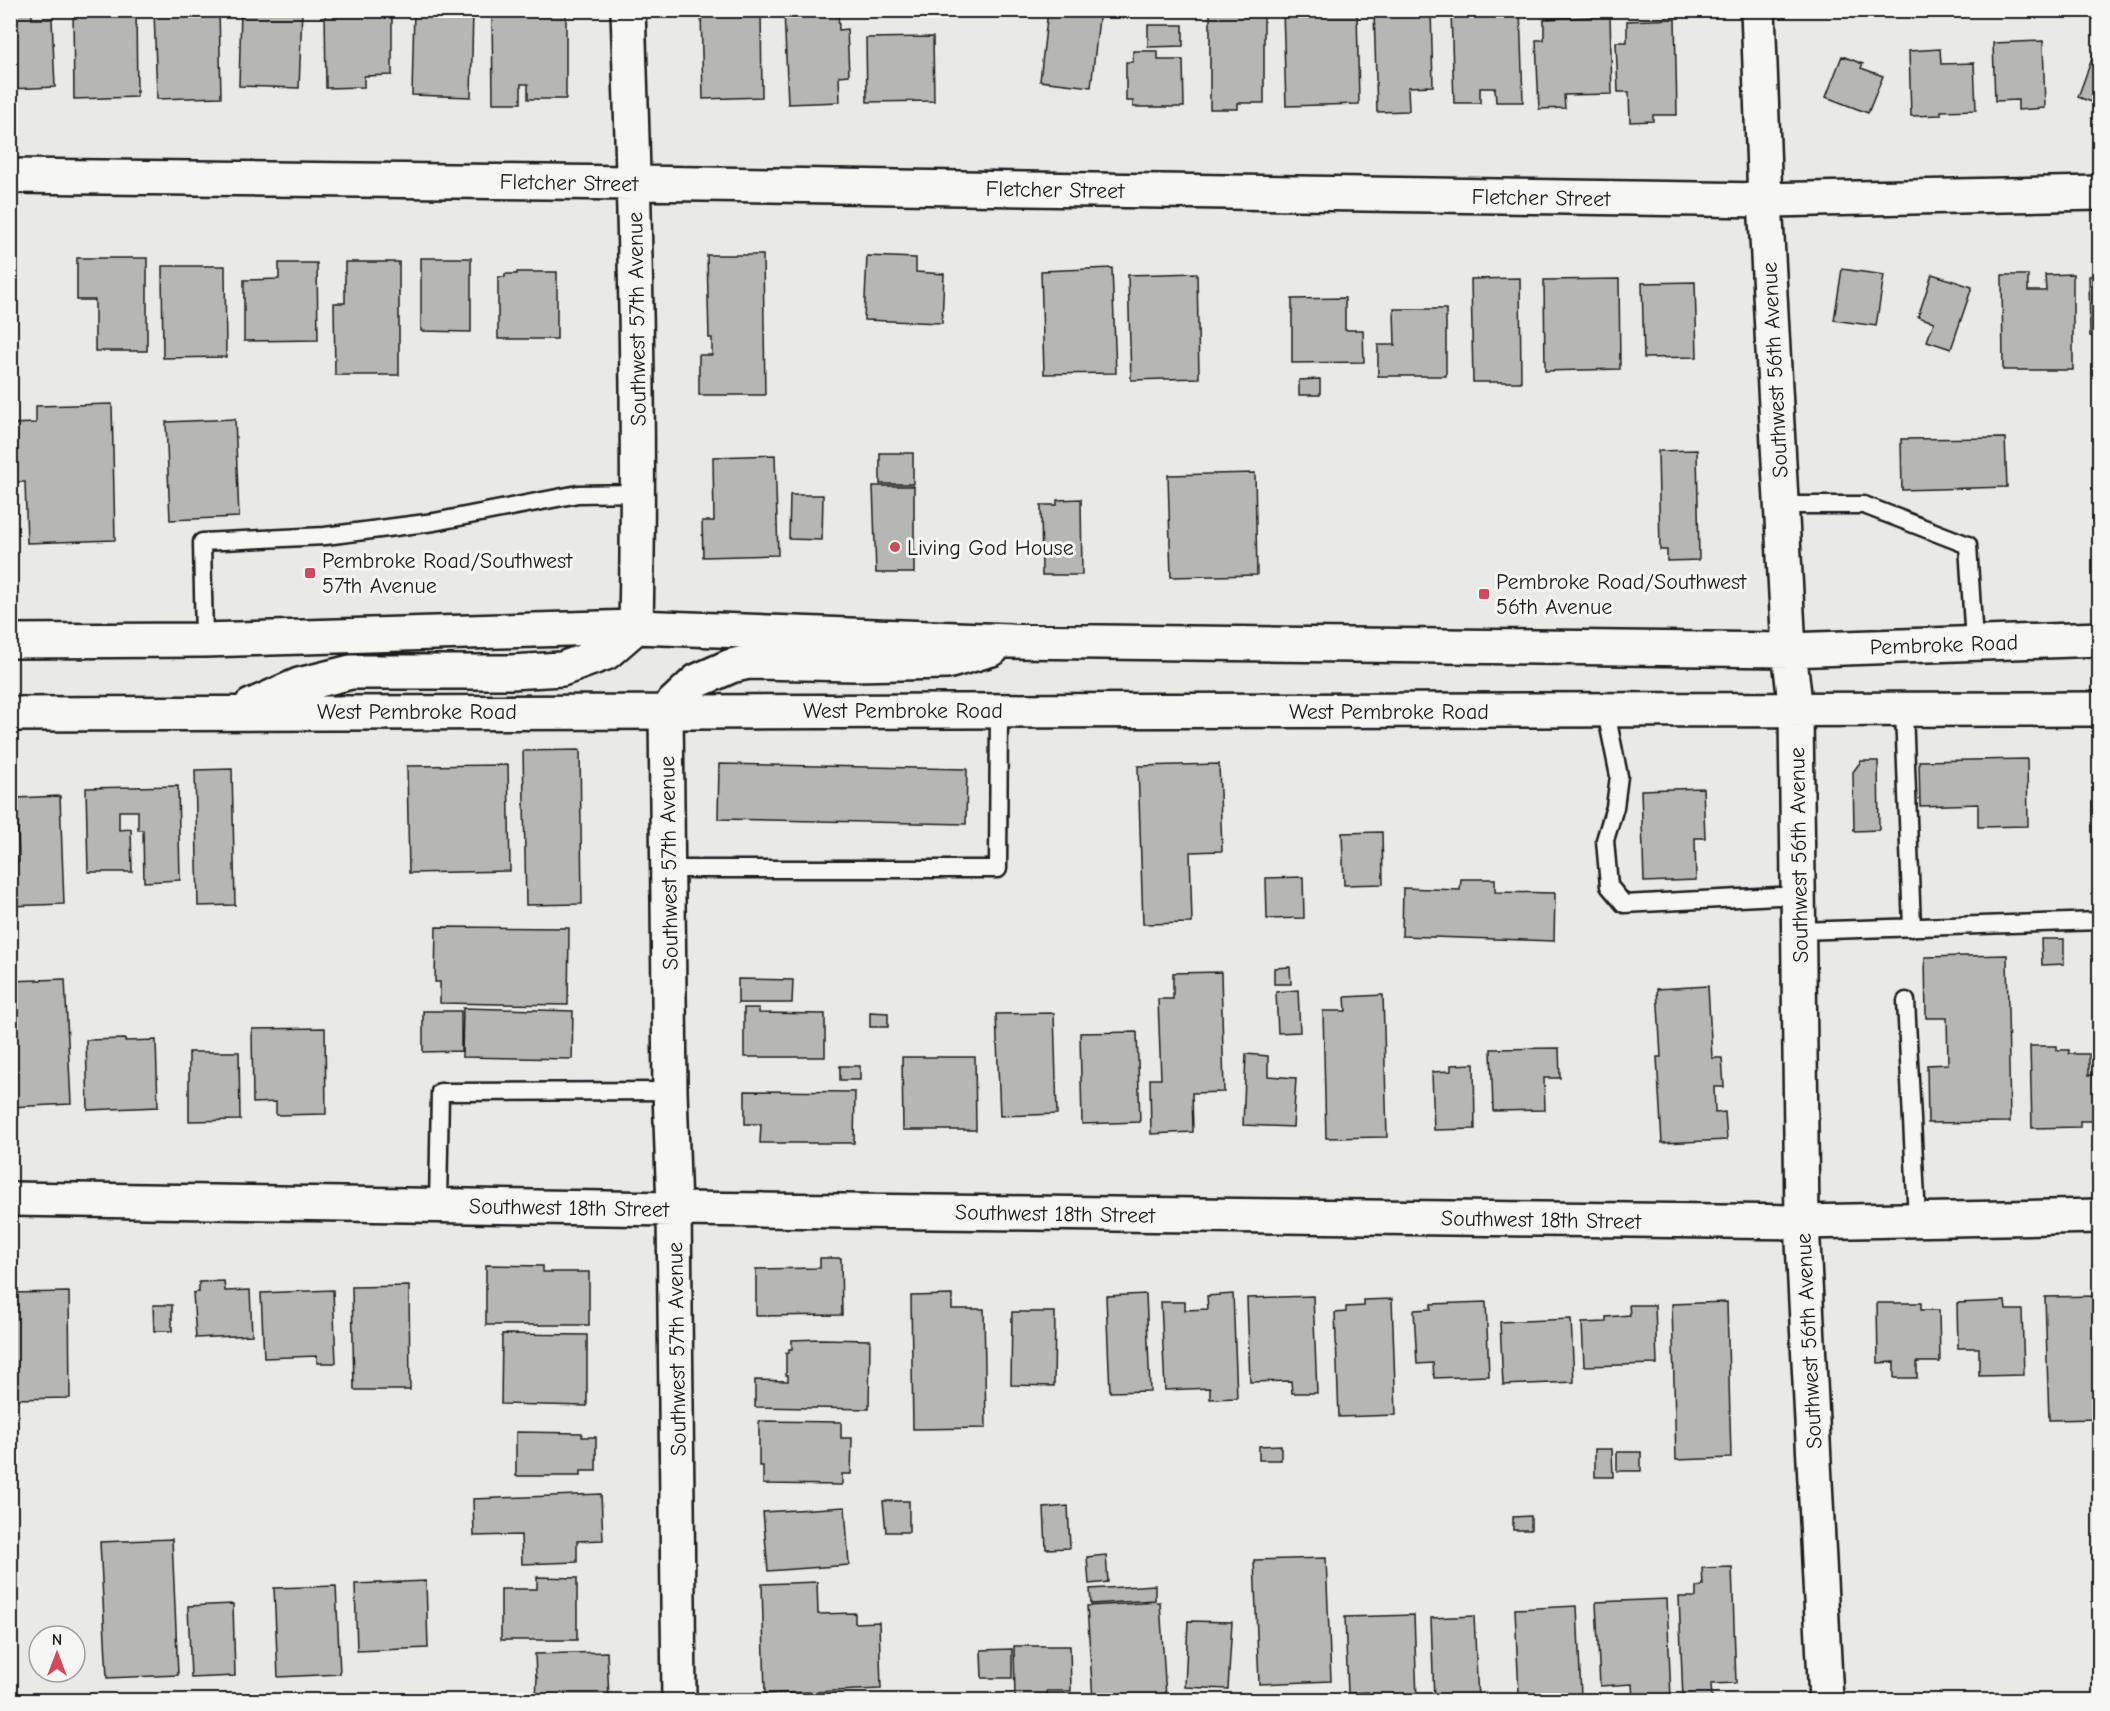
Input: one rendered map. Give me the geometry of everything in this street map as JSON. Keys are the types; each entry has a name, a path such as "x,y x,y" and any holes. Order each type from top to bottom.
{"street":[{"name":"Southwest 57th Avenue","path":"628,10 634,183 638,493 636,627"},
{"name":"Southwest 56th Avenue","path":"1758,10 1765,200 1781,505 1789,650 1796,712 1802,1222 1826,1701"},
{"name":"Fletcher Street","path":"10,176 1765,200 2100,193"},
{"path":"236,712 299,685 351,672 511,672 562,669 606,653 636,627"},
{"path":"10,641 204,640 636,627 1010,641 1789,650"},
{"name":"Pembroke Road","path":"1789,650 2100,639"},
{"path":"666,710 697,681 731,666 749,662 854,664 947,662 986,652 1010,641"},
{"path":"1796,712 2100,709"},
{"name":"Southwest 57th Avenue","path":"666,710 679,1701"},
{"name":"West Pembroke Road","path":"10,714 666,710 1796,712"},
{"name":"Southwest 18th Street","path":"10,1199 1802,1222 2100,1216"}],"lane":[{"path":"204,640 202,542 325,536 434,522 578,494 638,493"},
{"path":"1781,505 1864,505 1968,545 1974,643"},
{"path":"668,869 998,869 999,710"},
{"path":"1904,711 1912,928"},
{"path":"1606,712 1618,776 1615,807 1605,840 1609,886 1624,904 1798,895"},
{"path":"1799,932 2100,921"},
{"path":"1906,1001 1917,1220"},
{"path":"438,1205 440,1092 670,1091"}],"building":[{"path":"10,10 32,10 32,19 52,19 55,87 10,89"},
{"path":"73,10 136,10 137,97 74,99"},
{"path":"154,10 219,10 221,97 157,99"},
{"path":"241,10 302,10 299,88 239,86"},
{"path":"325,10 392,10 392,75 364,76 364,87 326,88"},
{"path":"414,10 473,10 471,97 412,95"},
{"path":"492,10 566,10 566,99 528,99 528,84 521,84 521,103 493,103"},
{"path":"701,10 761,10 762,97 703,99"},
{"path":"784,10 838,10 839,30 847,29 849,75 839,76 840,102 788,104"},
{"path":"1048,10 1100,10 1091,87 1040,81"},
{"path":"1210,10 1248,10 1248,15 1264,15 1264,103 1238,103 1238,109 1210,109"},
{"path":"1283,10 1357,10 1359,104 1286,106"},
{"path":"1374,10 1431,10 1433,86 1408,87 1409,111 1377,112"},
{"path":"1520,10 1523,102 1496,102 1495,88 1480,88 1480,103 1454,103 1451,11"},
{"path":"1574,10 1592,10 1592,14 1574,14"},
{"path":"1610,16 1612,94 1564,95 1565,108 1539,109 1536,40 1544,40 1544,19"},
{"path":"1675,19 1677,115 1653,115 1653,121 1630,122 1629,92 1618,92 1616,42 1627,42 1627,21"},
{"path":"1148,25 1183,25 1183,46 1148,47"},
{"path":"933,37 934,101 867,102 866,38"},
{"path":"2043,41 2045,108 2018,110 2018,100 1995,101 1993,43"},
{"path":"2098,41 2100,42 2100,58 2093,56"},
{"path":"1940,49 1941,64 1974,63 1976,110 1941,111 1941,115 1911,116 1909,51"},
{"path":"1133,51 1158,51 1158,60 1183,60 1184,107 1133,107 1133,101 1126,101 1126,62 1133,62"},
{"path":"1842,56 1863,64 1861,68 1883,76 1868,113 1826,97"},
{"path":"2093,56 2100,58 2100,105 2078,97"},
{"path":"707,255 763,255 765,395 699,395 699,355 712,355 712,338 709,338"},
{"path":"867,256 916,258 916,272 944,274 942,323 864,320"},
{"path":"77,258 147,258 147,351 95,351 95,300 77,300"},
{"path":"421,258 471,258 471,332 421,331"},
{"path":"345,262 399,262 399,375 335,375 334,303 345,303"},
{"path":"279,263 317,263 318,340 244,341 244,280 279,279"},
{"path":"162,266 225,266 226,357 163,358"},
{"path":"1112,268 1116,373 1044,374 1041,271"},
{"path":"1842,269 1884,275 1876,326 1834,320"},
{"path":"517,272 557,272 557,339 498,339 498,277 505,277 505,274 517,274"},
{"path":"1197,273 1199,378 1131,380 1128,275"},
{"path":"1932,274 1972,287 1951,349 1927,341 1934,322 1918,317"},
{"path":"2073,274 2073,370 2003,370 2002,275 2028,275 2028,291 2046,291 2045,275"},
{"path":"2089,276 2100,276 2100,336 2090,336"},
{"path":"1520,278 1521,382 1473,382 1471,279"},
{"path":"1619,279 1620,369 1545,371 1544,280"},
{"path":"1695,282 1697,357 1644,358 1642,283"},
{"path":"1345,298 1345,330 1363,330 1364,362 1292,363 1292,299"},
{"path":"1394,309 1446,309 1446,376 1378,376 1378,345 1395,345"},
{"path":"1320,379 1320,395 1299,395 1299,380"},
{"path":"112,404 115,540 27,543 25,482 10,482 10,424 36,423 36,406"},
{"path":"235,419 239,517 170,520 166,422"},
{"path":"2005,438 2007,487 1902,490 1901,439"},
{"path":"1697,450 1699,560 1667,561 1667,550 1660,550 1658,451"},
{"path":"880,453 913,453 913,484 880,484"},
{"path":"775,455 778,555 703,557 702,521 714,521 713,457"},
{"path":"1255,473 1257,575 1171,577 1168,475"},
{"name":"Living God House","path":"873,486 914,486 914,573 876,573"},
{"path":"790,495 823,495 822,540 789,539"},
{"path":"1081,499 1082,575 1042,575 1041,505 1057,505 1057,500"},
{"path":"580,750 582,904 526,905 523,751"},
{"path":"2027,759 2028,826 1978,827 1978,804 1920,806 1919,761"},
{"path":"1861,761 1878,761 1879,830 1854,831 1853,772"},
{"path":"719,764 967,769 966,824 718,819"},
{"path":"1219,764 1222,851 1190,852 1192,923 1143,924 1138,766"},
{"path":"508,765 510,871 409,873 407,766"},
{"path":"232,769 235,905 198,906 195,770"},
{"path":"178,786 180,880 144,882 143,830 138,830 138,811 119,811 119,830 131,829 132,872 88,872 86,788"},
{"path":"1703,788 1705,838 1695,838 1696,880 1644,882 1641,790"},
{"path":"60,796 64,904 10,906 10,862 19,862 17,798"},
{"path":"1382,832 1383,884 1344,885 1342,833"},
{"path":"1303,877 1304,918 1267,919 1266,878"},
{"path":"1461,879 1495,879 1495,892 1555,893 1554,941 1402,936 1403,888 1460,890"},
{"path":"436,927 569,928 568,1005 440,1003 440,982 435,982"},
{"path":"2041,939 2064,939 2064,964 2042,965"},
{"path":"2007,955 2010,1122 1928,1123 1927,1065 1948,1064 1947,1018 1926,1018 1925,957"},
{"path":"1290,967 1291,984 1274,984 1274,968"},
{"path":"1221,972 1224,1092 1192,1093 1193,1132 1151,1134 1150,1079 1161,1079 1158,999 1173,999 1173,973"},
{"path":"65,979 71,1104 10,1107 10,981"},
{"path":"738,979 793,980 792,1003 738,1003"},
{"path":"1708,986 1712,1058 1722,1058 1724,1087 1714,1087 1715,1113 1725,1112 1727,1140 1662,1143 1657,1057 1661,1057 1657,989"},
{"path":"1298,990 1300,1032 1278,1033 1276,992"},
{"path":"1383,995 1387,1137 1326,1138 1323,1011 1346,1011 1345,997"},
{"path":"463,1008 573,1011 572,1059 462,1057"},
{"path":"744,1008 759,1008 759,1013 825,1014 825,1057 744,1057"},
{"path":"423,1011 461,1011 461,1051 423,1052"},
{"path":"870,1012 888,1013 888,1027 870,1027"},
{"path":"1054,1013 1057,1114 1000,1116 996,1014"},
{"path":"325,1028 326,1114 276,1115 276,1102 253,1103 252,1029"},
{"path":"1137,1032 1140,1122 1082,1124 1080,1033"},
{"path":"125,1039 125,1041 156,1040 158,1107 88,1110 86,1040"},
{"path":"2030,1046 2057,1046 2057,1050 2069,1050 2069,1054 2089,1054 2089,1075 2100,1075 2100,1121 2080,1121 2080,1127 2032,1128"},
{"path":"1559,1048 1560,1078 1544,1078 1545,1110 1493,1111 1491,1049"},
{"path":"189,1052 239,1052 240,1120 189,1121"},
{"path":"1246,1054 1268,1056 1268,1076 1296,1078 1293,1127 1243,1125"},
{"path":"902,1057 975,1057 976,1130 903,1130"},
{"path":"1474,1064 1475,1129 1434,1130 1432,1072 1451,1071 1451,1065"},
{"path":"840,1066 860,1066 860,1080 840,1080"},
{"path":"745,1091 855,1092 854,1143 760,1143 761,1124 745,1124"},
{"path":"820,1258 841,1258 842,1315 756,1316 756,1269 820,1268"},
{"path":"486,1265 543,1266 543,1272 589,1272 589,1325 486,1325"},
{"path":"224,1281 225,1291 250,1290 252,1335 196,1338 193,1293 199,1292 199,1282"},
{"path":"409,1286 410,1390 354,1390 352,1287"},
{"path":"333,1290 336,1363 317,1363 317,1356 264,1358 261,1293"},
{"path":"69,1292 70,1398 10,1399 10,1293"},
{"path":"1146,1294 1150,1391 1110,1392 1106,1296"},
{"path":"1233,1294 1237,1398 1210,1399 1210,1388 1165,1390 1161,1302 1185,1302 1185,1310 1208,1309 1207,1296"},
{"path":"952,1295 952,1309 984,1309 986,1428 913,1429 911,1296"},
{"path":"1313,1296 1317,1393 1292,1393 1291,1381 1250,1382 1247,1298"},
{"path":"2096,1296 2100,1419 2049,1420 2045,1297"},
{"path":"1392,1299 1396,1415 1339,1417 1335,1313 1346,1312 1346,1307 1364,1306 1364,1300"},
{"path":"2005,1301 2006,1310 2022,1310 2024,1375 1979,1376 1979,1348 1958,1348 1957,1303"},
{"path":"1486,1302 1489,1376 1434,1378 1433,1363 1417,1364 1414,1310 1431,1309 1431,1304"},
{"path":"1727,1302 1731,1458 1676,1460 1672,1304"},
{"path":"1877,1303 1921,1303 1921,1310 1939,1310 1940,1362 1917,1362 1917,1378 1894,1378 1894,1362 1878,1363"},
{"path":"153,1305 172,1305 172,1331 154,1331"},
{"path":"1629,1305 1655,1305 1657,1364 1584,1366 1582,1323 1606,1322 1606,1317 1630,1315"},
{"path":"1012,1312 1055,1312 1054,1386 1011,1385"},
{"path":"1571,1319 1574,1382 1503,1385 1500,1322"},
{"path":"502,1334 587,1335 587,1406 501,1404"},
{"path":"792,1340 870,1340 869,1409 755,1407 755,1380 788,1381 786,1353 792,1349"},
{"path":"759,1421 841,1422 841,1438 852,1438 851,1474 842,1474 842,1485 763,1484 763,1466 759,1466"},
{"path":"516,1432 582,1433 582,1437 596,1437 596,1471 581,1471 581,1476 516,1476"},
{"path":"1281,1445 1281,1460 1259,1460 1259,1446"},
{"path":"1595,1449 1612,1449 1613,1477 1595,1477"},
{"path":"1617,1452 1641,1452 1641,1471 1617,1471"},
{"path":"601,1494 603,1540 577,1541 577,1562 522,1564 521,1535 474,1536 473,1499"},
{"path":"883,1501 909,1501 909,1532 886,1532"},
{"path":"1068,1506 1070,1548 1046,1549 1044,1508"},
{"path":"845,1507 849,1565 768,1571 763,1512"},
{"path":"1531,1516 1531,1530 1513,1530 1513,1517"},
{"path":"172,1539 178,1675 107,1678 100,1542"},
{"path":"1106,1555 1108,1582 1089,1584 1087,1557"},
{"path":"1326,1558 1331,1681 1259,1684 1254,1560"},
{"path":"1732,1567 1736,1683 1711,1684 1712,1700 1683,1700 1679,1597 1696,1597 1696,1587 1703,1586 1702,1568"},
{"path":"537,1577 577,1578 577,1640 501,1640 501,1589 537,1589"},
{"path":"426,1581 428,1648 357,1651 355,1584"},
{"path":"817,1582 818,1614 855,1613 855,1623 879,1622 881,1689 765,1694 762,1584"},
{"path":"1155,1585 1155,1600 1091,1604 1090,1589"},
{"path":"336,1586 340,1674 278,1677 274,1588"},
{"path":"1667,1599 1671,1700 1633,1700 1632,1684 1600,1686 1596,1602"},
{"path":"1160,1602 1166,1697 1093,1700 1087,1606"},
{"path":"233,1604 235,1676 191,1678 188,1606"},
{"path":"1577,1606 1581,1697 1546,1698 1546,1693 1519,1694 1515,1609"},
{"path":"1414,1615 1417,1700 1369,1700 1368,1692 1348,1693 1345,1617"},
{"path":"1474,1616 1478,1700 1434,1700 1431,1618"},
{"path":"1188,1621 1232,1622 1228,1689 1185,1687"},
{"path":"1014,1646 1070,1646 1071,1691 1047,1691 1047,1700 1015,1700"},
{"path":"1012,1649 1012,1678 982,1678 981,1650"},
{"path":"607,1652 609,1700 536,1700 535,1654"}],"place":[{"name":"Living God House","path":"895,547"},
{"name":"Pembroke Road/Southwest 57th Avenue","path":"310,573"},
{"name":"Pembroke Road/Southwest 56th Avenue","path":"1484,594"}]}
